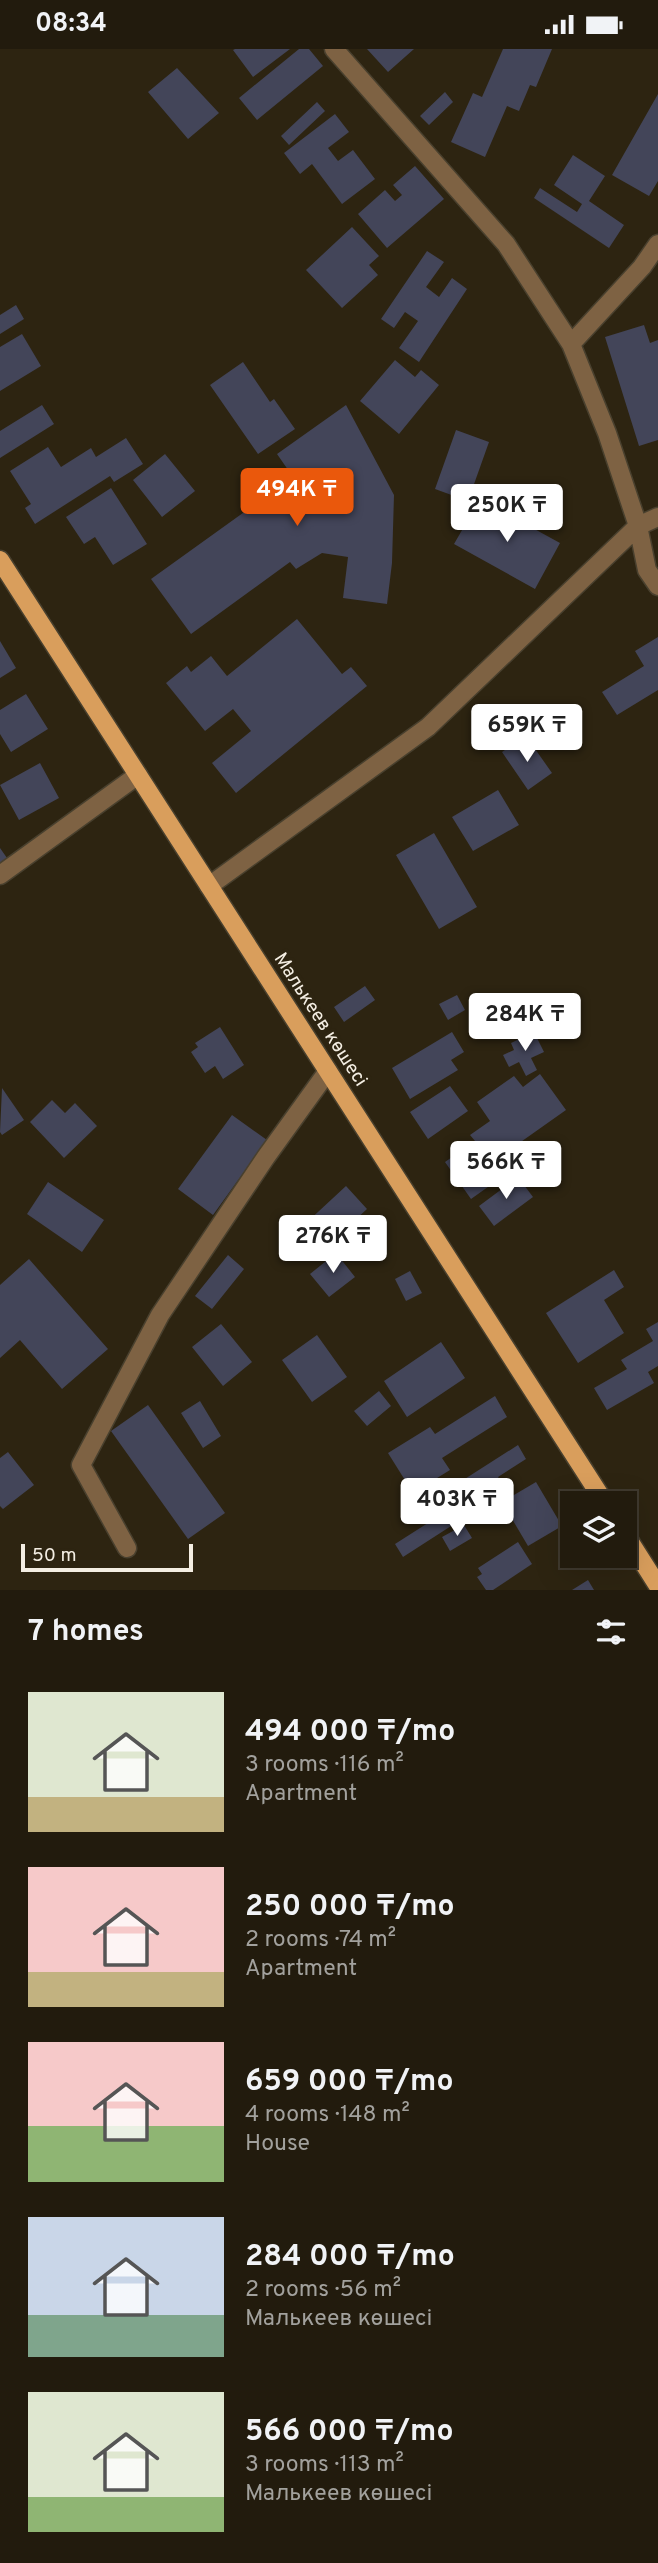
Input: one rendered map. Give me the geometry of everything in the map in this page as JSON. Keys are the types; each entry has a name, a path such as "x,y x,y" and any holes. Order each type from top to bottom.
{"main road":[{"name":"Малькеев көшесі","path":"0,560 597,1491"},
{"path":"637,1553 658,1586"}],"street":[{"path":"334,49 506,244 572,344 607,433 638,526 647,570 658,586"},
{"path":"572,344 642,267 658,243"},
{"path":"209,886 428,727 638,526 658,517"},
{"path":"0,875 138,775"},
{"path":"127,1548 80,1465 160,1315 328,1072"}],"building":[{"path":"290,49 253,77 233,50"},
{"path":"299,49 309,49 323,66 257,120 239,98"},
{"path":"367,49 414,49 388,72"},
{"path":"503,49 552,49 536,87 530,85 519,111 507,106 485,157 451,142 473,93 482,97"},
{"path":"177,68 219,113 188,139 148,92"},
{"path":"445,92 453,102 429,125 420,116"},
{"path":"658,94 658,181 649,196 612,175"},
{"path":"317,102 325,111 289,145 281,136"},
{"path":"335,114 349,132 328,148 338,161 353,150 375,179 342,204 312,164 300,174 284,153"},
{"path":"573,155 605,176 589,201 624,225 609,248 534,198 540,188 577,212 582,204 554,185"},
{"path":"415,166 444,199 387,248 358,214 385,190 395,201 402,195 393,185"},
{"path":"352,227 379,256 369,265 378,275 342,308 306,270"},
{"path":"427,251 444,262 426,287 439,297 452,278 467,289 419,362 399,348 418,321 405,312 394,328 381,319"},
{"path":"16,305 24,319 0,334 0,315"},
{"path":"644,325 650,343 658,340 658,440 639,446 605,337"},
{"path":"22,334 41,366 0,391 0,347"},
{"path":"395,360 415,377 421,370 439,385 399,434 360,401"},
{"path":"243,362 270,402 274,399 295,429 258,454 210,385"},
{"path":"42,405 54,424 0,458 0,431"},
{"path":"346,405 394,495 392,563 387,604 343,598 348,557 322,553 296,569 290,562 191,634 151,579 293,477 277,454"},
{"path":"456,430 489,442 468,501 435,489"},
{"path":"126,438 143,464 114,482 110,476 35,524 25,508 31,504 10,471 48,447 61,467 91,448 96,457"},
{"path":"165,454 195,491 162,517 133,480"},
{"path":"111,488 147,544 113,565 95,537 84,544 66,517"},
{"path":"480,499 560,543 535,589 454,544"},
{"path":"297,619 342,674 351,667 367,686 236,793 212,763 251,731 233,709 205,731 166,683 187,666 191,672 211,656 227,676"},
{"path":"658,637 658,690 617,715 602,692 644,666 635,651"},
{"path":"0,641 16,668 0,678"},
{"path":"26,694 48,729 11,752 0,734 0,710"},
{"path":"522,738 529,749 533,746 552,773 528,790 502,752"},
{"path":"40,763 59,798 19,820 0,785"},
{"path":"498,790 519,825 473,851 452,817"},
{"path":"434,833 477,907 439,929 396,855"},
{"path":"0,848 7,858 0,863"},
{"path":"365,986 375,1000 344,1022 334,1007"},
{"path":"457,995 465,1010 448,1020 439,1004"},
{"path":"220,1027 244,1065 223,1079 215,1066 205,1073 191,1052 198,1047 195,1043"},
{"path":"452,1032 464,1052 451,1060 458,1070 410,1099 392,1068"},
{"path":"534,1032 544,1052 531,1058 537,1070 526,1076 519,1062 509,1067 503,1055 514,1050 511,1043"},
{"path":"540,1074 566,1110 491,1163 502,1177 471,1199 445,1162 475,1141 470,1135 490,1121 477,1102 514,1076 523,1087"},
{"path":"450,1086 468,1111 428,1139 410,1112"},
{"path":"2,1088 24,1120 2,1135 0,1132"},
{"path":"52,1100 65,1113 75,1103 97,1126 64,1158 30,1122"},
{"path":"232,1115 267,1140 213,1215 178,1189"},
{"path":"518,1177 533,1197 494,1226 479,1206"},
{"path":"48,1182 104,1220 82,1252 27,1214"},
{"path":"346,1186 367,1209 326,1247 305,1224"},
{"path":"336,1253 355,1277 329,1297 310,1274"},
{"path":"228,1255 244,1269 212,1309 195,1296"},
{"path":"29,1259 108,1349 62,1389 20,1340 0,1358 0,1285"},
{"path":"614,1270 624,1287 604,1300 624,1333 578,1363 546,1313"},
{"path":"410,1271 422,1293 406,1301 395,1279"},
{"path":"658,1322 658,1366 648,1372 654,1383 607,1410 594,1388 627,1369 621,1360 653,1341 646,1329"},
{"path":"221,1324 252,1362 223,1386 192,1347"},
{"path":"317,1335 347,1377 312,1402 282,1360"},
{"path":"441,1342 465,1378 407,1417 384,1381"},
{"path":"379,1391 391,1406 367,1426 354,1411"},
{"path":"495,1396 507,1417 442,1458 450,1470 413,1493 388,1453 430,1427 435,1434"},
{"path":"200,1401 221,1436 203,1448 181,1413"},
{"path":"148,1405 225,1513 188,1539 111,1431"},
{"path":"518,1445 526,1459 498,1477 507,1490 403,1557 395,1544 442,1514 432,1500"},
{"path":"8,1452 34,1485 3,1509 0,1506 0,1458"},
{"path":"536,1482 560,1523 560,1527 528,1546 502,1502"},
{"path":"464,1525 472,1538 450,1551 442,1537"},
{"path":"518,1542 532,1564 493,1590 486,1590 477,1577 482,1574 478,1568"},
{"path":"588,1580 594,1590 572,1590"}]}
